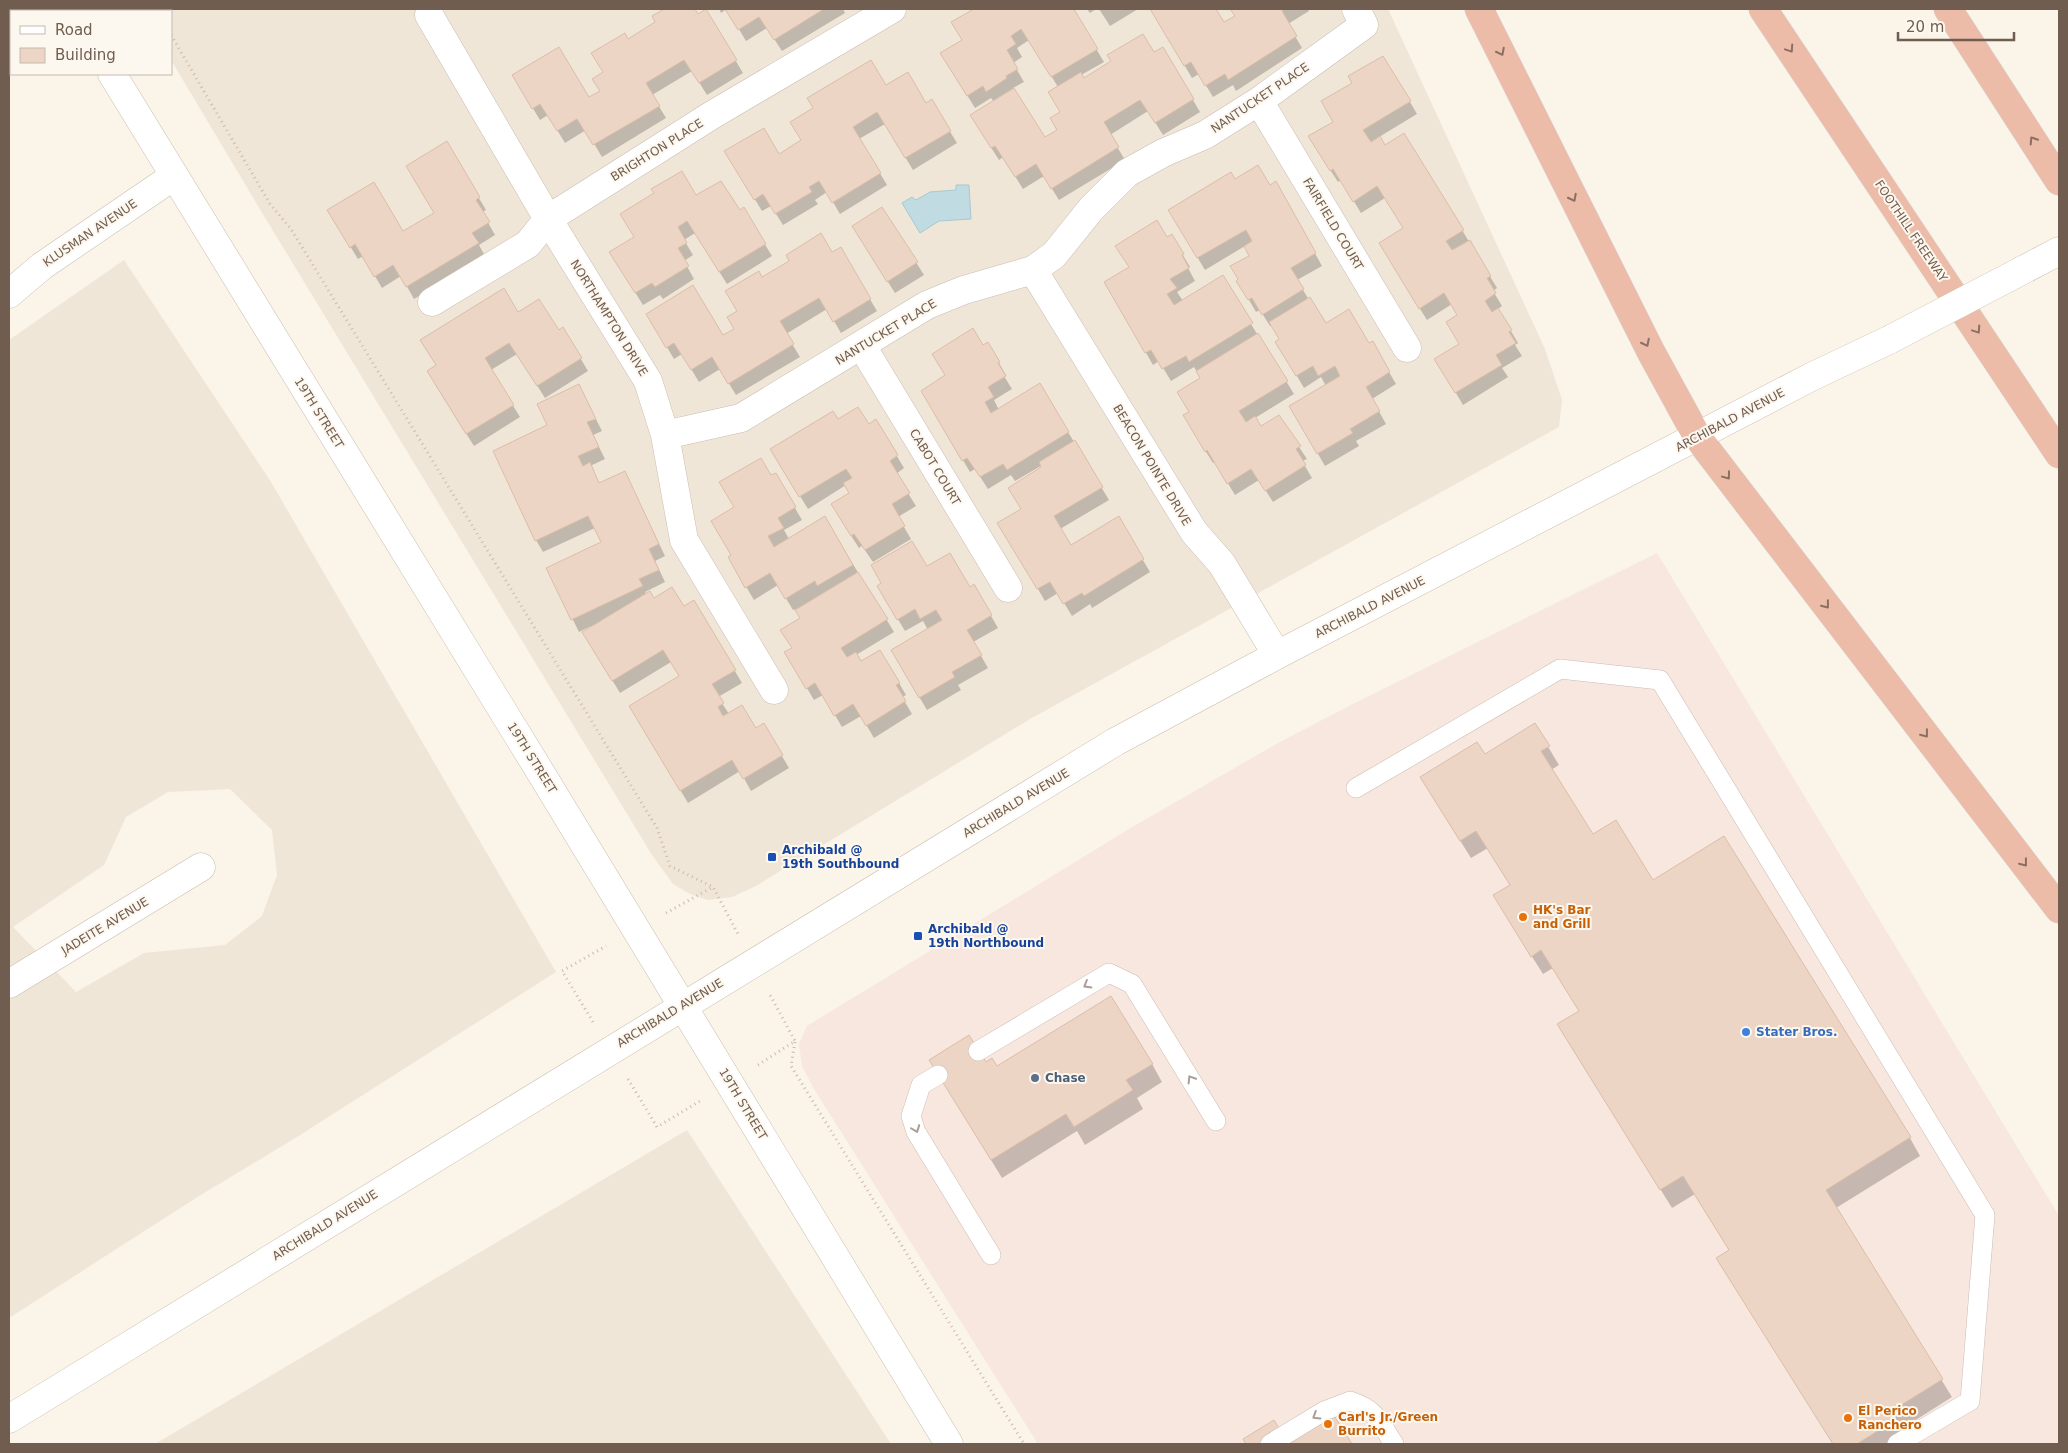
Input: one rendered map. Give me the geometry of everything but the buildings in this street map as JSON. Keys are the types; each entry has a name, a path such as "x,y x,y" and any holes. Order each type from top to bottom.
{"highway":[{"path":"1479,9 1647,344 1698,438 2059,909"},
{"name":"FOOTHILL FREEWAY","path":"1763,9 2059,454"},
{"path":"1948,9 2059,181"}],"main road":[{"name":"BRIGHTON PLACE","path":"432,302 528,244 548,219 712,115 892,9"},
{"name":"NORTHAMPTON DRIVE","path":"431,11 548,219 648,382 665,435 684,540 774,690"},
{"name":"NANTUCKET PLACE","path":"665,435 740,418 927,306 964,290 1033,270 1054,254 1091,209 1127,173 1163,153 1205,135 1259,101 1360,17"},
{"name":"19TH STREET","path":"113,75 682,1005 942,1442"},
{"name":"FAIRFIELD COURT","path":"1259,101 1407,348"},
{"name":"KLUSMAN AVENUE","path":"9,294 42,266 174,176"},
{"name":"ARCHIBALD AVENUE","path":"9,1418 1115,742 1698,438 1811,377 1889,340 2059,251"},
{"name":"BEACON POINTE DRIVE","path":"1033,270 1194,532 1222,564 1277,656"},
{"name":"CABOT COURT","path":"862,346 1008,588"},
{"name":"JADEITE AVENUE","path":"9,984 201,867"}],"lane":[{"path":"1356,788 1560,670 1660,680 1985,1215 1970,1401 1898,1444"},
{"path":"978,1051 1108,973 1132,984 1216,1121"},
{"path":"938,1075 921,1085 912,1116 916,1132 991,1255"},
{"path":"1270,1444 1324,1411 1350,1401 1367,1407 1378,1418 1394,1444"}],"path":[{"path":"172,37 270,204 291,229 657,828 670,866 712,887"},
{"path":"795,1041 791,1066 1024,1444"}],"shaded area":[{"path":"1388,9 1545,349 1562,400 1559,427 1030,719 756,886 732,897 708,900 690,894 673,884 652,855 261,211 172,62 172,10 142,10"},
{"path":"124,260 271,482 556,972 297,1137 199,1196 9,1318 9,340","holes":["230,789 272,830 277,875 262,916 225,945 144,953 76,992 13,927 104,865 126,817 168,792"]},
{"path":"1657,553 2059,1216 2059,1444 1038,1444 814,1089 802,1066 799,1044 807,1026 1129,829 1278,743"},
{"path":"687,1130 891,1444 155,1444"}],"water":[{"path":"956,185 969,185 971,219 939,221 920,233 902,203 912,197 916,200 930,192 956,190"}],"place":[{"name":"Archibald @ 19th Southbound","path":"772,857"},
{"name":"HK's Bar and Grill","path":"1523,917"},
{"name":"Archibald @ 19th Northbound","path":"918,936"},
{"name":"Stater Bros.","path":"1746,1032"},
{"name":"Chase","path":"1035,1078"},
{"name":"El Perico Ranchero","path":"1848,1418"},
{"name":"Carl's Jr./Green Burrito","path":"1328,1424"}]}
